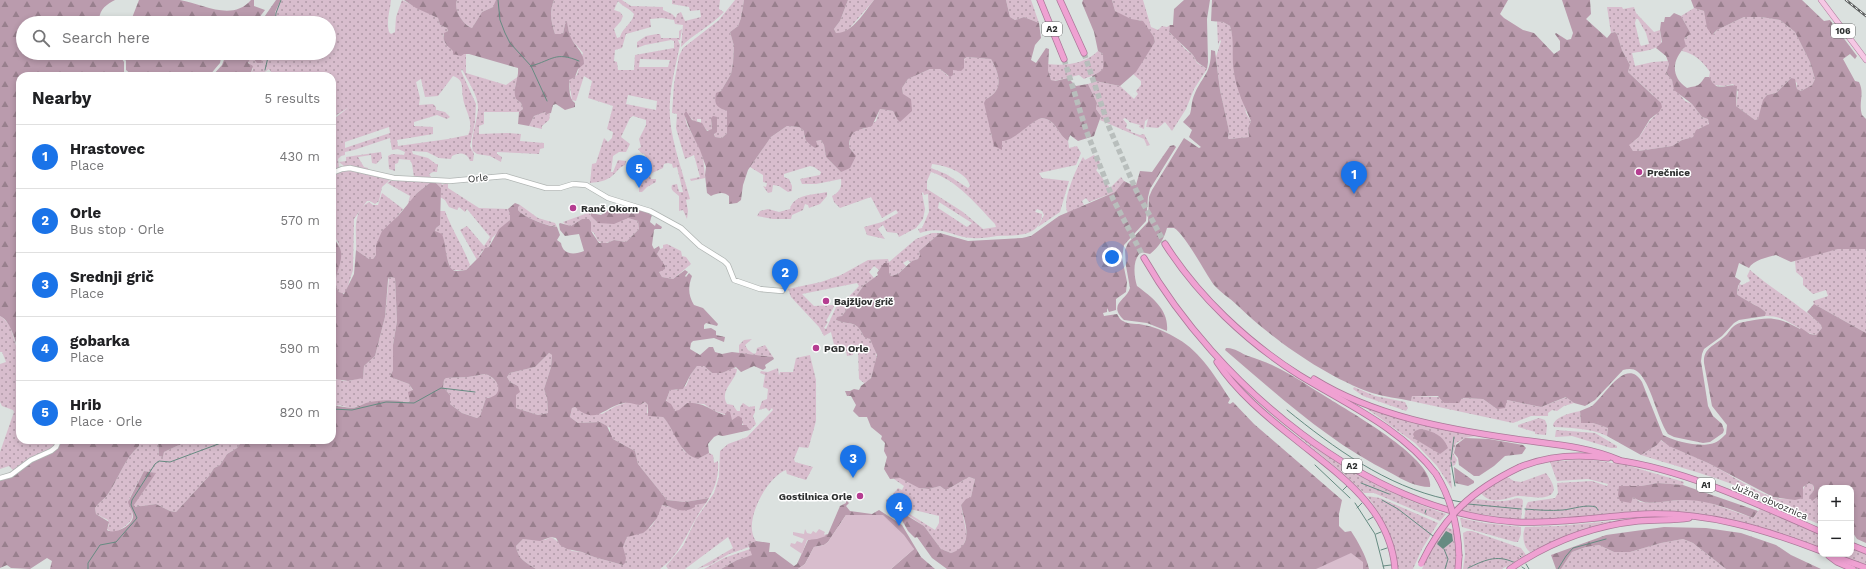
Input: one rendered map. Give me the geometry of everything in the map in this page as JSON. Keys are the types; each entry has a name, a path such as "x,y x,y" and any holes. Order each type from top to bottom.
{"highway":[{"name":"A2","path":"1040,0 1064,59"},
{"name":"A2","path":"1060,0 1084,53"},
{"path":"1165,244 1178,265 1209,300 1247,336 1281,362 1397,434 1413,447 1436,474 1453,511 1458,532 1458,569"},
{"name":"A2","path":"1144,258 1172,302 1212,353 1241,382 1280,416 1330,453 1365,474 1403,493 1444,509 1484,518 1523,522 1565,521 1647,514 1695,516"},
{"path":"1212,353 1224,371 1258,407 1295,439 1344,477 1366,500 1385,531 1395,569"},
{"path":"1281,362 1350,397 1406,418 1459,430 1596,452 1619,460"},
{"name":"A1","path":"1420,566 1437,534 1456,510 1488,484 1520,467 1539,461 1589,456 1619,460"},
{"name":"Južna obvoznica","path":"1619,460 1666,472 1737,496 1818,531"},
{"path":"1510,569 1530,556 1562,541 1601,528 1639,520 1681,519 1695,516 1723,520 1760,529 1818,550"},
{"path":"1854,546 1866,551"},
{"path":"1831,557 1837,562 1853,569"},
{"path":"1836,557 1866,568"}],"main road":[{"name":"106","path":"1821,0 1866,60"}],"street":[{"name":"Orle","path":"336,171 342,168 350,168 394,178 450,181 504,176 546,188 560,188 573,184 586,185 608,198 650,211 681,228 700,246 724,261 728,265 734,280 760,289 782,291"},
{"path":"0,478 11,475 30,460 51,451 57,444"}],"shaded area":[{"path":"281,0 391,0 388,23 389,32 391,34 395,32 396,17 402,0 438,18 440,25 447,28 448,31 443,35 445,43 466,54 466,73 506,85 519,76 515,86 516,99 521,103 523,109 519,112 484,112 484,124 479,126 479,134 521,134 520,141 544,143 544,148 540,149 539,154 497,152 497,154 502,157 501,162 490,156 477,154 473,151 472,141 478,112 478,102 462,69 461,71 476,104 475,122 470,146 474,154 473,161 470,161 465,154 460,153 452,156 451,159 439,158 427,152 412,151 413,154 428,158 438,164 437,172 429,174 431,177 414,177 410,160 399,159 398,163 395,164 395,171 389,169 388,156 392,154 404,155 405,152 398,149 392,150 390,138 345,152 345,155 338,159 339,168 336,170 336,117 349,107 336,115 336,72 271,72 269,69 265,72 252,72 253,69 248,61 336,60 336,16 275,16 275,12","holes":["453,76 457,78 462,85 462,94 470,120 470,130 468,135 398,146 397,140 433,134 433,127 414,126 414,122 437,115 447,119 450,117 445,112 436,110 436,107 433,104 419,105 420,98 416,82 421,79 425,97 438,96","389,127 390,133 345,148 345,142"]},
{"path":"457,0 496,0 496,3 493,7 482,12 472,28 465,24 462,20 456,8"},
{"path":"554,0 622,0 631,6 663,7 663,10 672,14 676,18 677,14 681,12 685,21 701,17 700,10 690,11 689,7 672,4 672,0 720,0 719,9 724,12 681,47 683,25 675,24 674,20 662,18 650,19 651,27 626,34 622,48 615,50 614,61 617,62 618,70 634,70 635,55 674,48 674,41 671,40 637,48 637,42 646,36 657,34 660,34 661,38 679,38 679,31 682,29 680,40 678,40 680,45 672,82 670,118 673,138 690,199 686,200 688,211 687,219 683,210 679,211 679,196 672,189 672,185 677,184 679,192 683,192 677,167 673,168 672,164 664,164 663,168 652,173 650,176 651,179 656,179 656,182 642,192 639,192 639,183 645,178 647,169 646,157 638,149 641,147 639,139 646,125 646,120 633,116 630,118 621,137 630,144 626,152 619,152 613,156 611,172 613,172 618,160 626,161 625,165 607,179 590,183 592,164 596,163 604,138 608,142 612,138 613,132 607,129 613,106 588,98 592,81 584,76 576,101 572,100 569,80 577,75 583,53 570,38 567,23 565,24 563,34 555,34 551,17 551,9","holes":["618,1 634,14 620,37 617,38 614,29 621,21 623,16 620,12 614,10","640,59 670,60 668,67 639,67","628,95 657,101 656,110 626,104"]},
{"path":"735,0 744,0 738,26 730,32 734,46 731,74 719,92 723,109 727,111 727,133 722,138 715,137 711,118 712,130 707,130 701,123 701,119 694,121 685,112 687,124 701,150 705,178 691,181 690,179 700,177 694,155 685,159 676,128 677,114 672,113 674,84 679,56 683,48 719,20"},
{"path":"848,0 874,0 848,30 842,33 836,33 834,29 840,21"},
{"path":"1006,0 1031,0 1039,23 1024,17 1015,20 1010,17"},
{"path":"1112,0 1143,0 1151,27 1158,30 1162,26 1167,27 1170,25 1169,32 1185,49 1193,55 1197,63 1207,69 1194,89 1186,109 1172,131 1165,122 1158,128 1146,127 1148,119 1145,121 1144,129 1139,127 1140,125 1129,122 1125,118 1123,119 1127,124 1126,128 1131,130 1131,132 1140,135 1144,134 1150,145 1147,146 1144,139 1100,120 1101,116 1096,109 1097,103 1088,84 1095,81 1120,86 1134,99 1138,94 1136,91 1141,85 1141,81 1133,74 1155,42 1154,37 1140,20 1130,20 1115,11"},
{"path":"1607,7 1622,7 1623,9 1634,7 1636,13 1654,32 1660,30 1661,43 1659,45 1648,50 1632,53 1635,66 1653,62 1668,61 1669,64 1666,73 1672,80 1674,87 1685,101 1692,104 1702,117 1708,119 1708,126 1699,128 1693,137 1682,140 1672,146 1633,151 1628,145 1638,138 1650,120 1656,115 1653,95 1628,72 1630,65 1622,50 1617,34 1615,32 1611,33","holes":["1636,19 1638,19 1646,33 1649,44 1641,46 1640,44 1635,23"]},
{"path":"1694,8 1704,11 1707,22 1714,34 1717,30 1744,17 1761,17 1780,20 1795,32 1810,62 1815,79 1812,85 1801,91 1797,89 1797,83 1791,78 1776,93 1767,95 1758,119 1755,120 1736,106 1738,92 1733,84 1725,86 1714,85 1709,77 1710,72 1704,64 1698,58 1682,51 1684,48 1684,39 1690,32 1681,16"},
{"path":"1217,21 1223,22 1230,26 1233,37 1233,54 1246,113 1251,121 1248,128 1249,137 1228,138 1229,131 1220,90 1216,57 1221,41 1220,40 1218,45"},
{"path":"1098,51 1103,54 1105,63 1103,70 1100,72 1084,79 1079,75 1054,81 1051,80 1048,64 1061,65 1074,63 1087,59"},
{"path":"967,57 991,59 999,81 996,91 986,99 991,135 1001,144 1002,141 1008,140 1032,123 1042,118 1051,121 1054,124 1061,135 1068,141 1069,148 1077,146 1081,153 1076,165 1039,173 1042,178 1069,181 1060,212 1038,227 1044,215 1042,211 1037,209 1035,212 1042,214 1040,222 1037,227 1026,234 978,238 965,237 935,230 920,233 918,229 922,228 929,212 928,194 924,195 923,192 925,209 923,219 916,228 899,237 897,233 887,232 883,225 878,229 885,239 867,235 864,227 882,222 898,213 896,210 882,218 871,197 840,208 834,202 832,196 840,189 841,179 816,184 802,184 800,179 820,175 821,172 810,166 784,174 784,177 789,179 792,186 792,191 788,192 779,186 773,185 772,192 768,193 763,186 766,187 767,183 763,182 763,175 750,167 771,137 787,126 799,127 804,131 804,137 815,148 816,141 821,140 824,145 826,157 841,172 853,152 849,147 851,134 858,129 864,129 876,121 880,109 893,111 897,119 911,99 903,95 902,88 908,79 930,69 940,69 948,76 953,75 953,70","holes":["932,164 943,166 960,173 968,181 970,186 968,188 946,174 931,168","931,172 950,181 974,201 996,227 983,229 963,212 927,189 927,181","939,202 972,223 967,227 938,208"]},
{"path":"545,112 550,114 549,120 542,126 542,129 529,126 534,116"},
{"path":"381,152 382,158 376,164 372,163 371,155 358,157 364,167 368,168 369,171 344,166 339,162 346,161 346,157"},
{"path":"1094,155 1100,162 1099,167 1096,170 1110,188 1121,177 1124,181 1115,192 1089,202 1086,198 1082,201 1084,205 1068,213 1066,201 1070,185 1077,169 1083,157 1085,160"},
{"path":"349,169 391,179 382,187 379,201 375,204 367,201 354,219 353,270 346,292 342,294 338,290 336,284 340,248 336,239 336,175 339,171"},
{"path":"394,179 431,182 417,193 407,207 410,196 387,183"},
{"path":"435,182 441,182 442,185 448,182 448,188 479,208 508,209 510,220 492,238 489,247 482,251 477,260 460,230 467,226 484,246 490,237 467,209 465,212 459,207 457,210 449,207 445,200 440,197 441,188"},
{"path":"827,192 827,196 820,204 809,208 808,205 805,204 803,210 792,215 791,219 773,219 757,216 760,211 768,209 779,212 790,209 792,204 800,198"},
{"path":"382,193 403,209 376,245 376,255 373,259 369,259 356,250 357,217 363,206 369,202 373,205 378,205"},
{"path":"520,205 538,218 555,223 557,227 541,223 525,216 518,210"},
{"path":"589,208 591,216 597,222 628,218 638,221 639,229 626,242 614,240 603,244 598,241 594,233 591,231 591,222 589,219 582,219 571,226 563,222 585,214"},
{"path":"440,211 445,211 467,258 470,265 466,270 452,270 442,239 435,231 440,225"},
{"path":"932,233 940,233 919,251 920,255 918,259 910,262 908,260 903,263 906,266 898,274 891,276 889,273 889,266 883,267 879,270 874,266 869,272 874,278 864,285 842,316 836,320 856,325 864,337 868,337 874,345 876,353 875,366 870,378 864,383 859,379 858,350 854,349 853,355 847,356 843,347 834,345 831,332 824,336 819,327 791,297 788,289 821,282 841,275 868,260 888,259 889,262 916,239","holes":["857,283 859,286 841,305 837,305 826,329 824,328 828,322 826,321 835,305 814,306 802,294"]},
{"path":"667,244 681,251 682,256 686,257 691,264 673,279 662,277 659,272 662,263 657,254 660,249 663,248 663,245"},
{"path":"1838,249 1866,249 1866,333 1814,304 1813,301 1828,296 1826,290 1813,294 1803,285 1803,278 1796,272 1795,261 1802,257"},
{"path":"1750,270 1804,310 1821,325 1822,328 1816,335 1780,318 1765,316 1766,313 1763,310 1737,294 1739,284 1742,285 1750,281 1747,276"},
{"path":"389,277 395,278 397,321 393,345 393,370 390,377 409,384 413,391 409,396 410,402 407,403 400,401 366,404 351,408 339,405 336,406 336,380 348,381 363,377 364,366 375,356 385,317"},
{"path":"0,316 10,326 16,346 16,444 56,444 53,448 33,457 14,471 9,466 0,469 0,452 14,412 13,410 2,406 0,402 0,364 6,362 2,352 0,352"},
{"path":"752,339 745,345 748,350 754,354 756,353 757,348 765,345 773,357 739,353 739,345 744,340"},
{"path":"549,353 552,355 551,367 544,389 547,398 548,413 538,415 516,408 518,386 510,382 507,377 510,373 535,367"},
{"path":"810,355 816,380 816,421 808,448 799,447 794,459 795,462 813,467 806,480 787,474 786,470 771,482 764,491 754,513 752,533 756,541 748,544 749,547 729,554 710,565 697,569 733,548 728,537 685,569 668,569 666,566 683,546 696,519 714,493 719,477 720,451 728,444 747,437 773,410 772,408 769,411 766,408 759,410 762,401 767,399 768,389 763,387 765,375 760,373 761,371 768,372 778,368 779,376 780,372 793,372 796,358"},
{"path":"697,366 704,366 712,373 722,373 733,368 737,369 734,378 726,390 725,399 727,404 733,405 737,411 740,411 740,407 743,403 749,407 755,406 753,416 756,424 750,430 736,419 732,420 730,416 712,410 704,404 687,403 679,411 675,411 666,402 670,390 676,390 686,386 691,374"},
{"path":"485,374 497,383 499,389 495,397 486,398 480,416 477,418 462,413 450,404 450,395 443,387 444,380 446,378 468,377"},
{"path":"1354,387 1375,396 1405,402 1408,408 1406,411 1363,396 1353,389"},
{"path":"1412,396 1483,399 1497,409 1507,400 1541,407 1567,397 1574,403 1564,406 1557,411 1552,410 1548,413 1548,416 1531,416 1513,423 1411,401"},
{"path":"628,402 642,404 645,402 648,405 647,413 663,417 684,451 698,459 709,453 713,455 714,463 718,461 718,471 714,489 709,498 685,502 667,500 638,464 635,451 613,439 610,435 610,428 600,422 578,423 570,417 572,408 574,407 602,414 616,406"},
{"path":"1366,408 1412,423 1475,436 1465,438 1456,443 1453,453 1457,460 1455,465 1450,467 1452,489 1437,466 1415,443"},
{"path":"1580,411 1581,423 1593,423 1608,428 1607,436 1587,430 1554,427 1553,425 1560,417"},
{"path":"1539,418 1545,420 1547,425 1546,435 1535,434 1535,432 1518,427 1518,425"},
{"path":"1280,421 1318,450 1358,475 1401,497 1446,514 1440,521 1374,493 1364,493 1343,473"},
{"path":"1556,430 1595,433 1617,446 1617,448 1611,448 1572,436 1555,437"},
{"path":"1660,440 1716,467 1759,491 1779,499 1803,496 1802,492 1805,485 1809,483 1813,485 1813,492 1809,496 1818,497 1818,524 1729,483 1641,455 1657,445"},
{"path":"139,444 158,444 159,456 163,457 164,452 181,444 240,444 237,448 227,454 220,465 214,468 209,476 176,512 170,511 156,504 135,507 134,505 155,473 144,471 129,499 132,511 131,520 124,527 113,533 107,529 109,525 108,520 96,514 95,508 108,494 129,457 139,446"},
{"path":"1585,459 1626,465 1684,482 1683,485 1658,483 1641,486 1620,486 1640,502 1651,503 1680,500 1702,500 1753,518 1760,509 1818,534 1818,547 1784,534 1727,518 1688,513 1650,512 1560,519 1524,520 1528,502 1555,498 1558,493 1557,483 1592,481 1607,486 1608,484 1588,479 1557,481 1550,462"},
{"path":"1546,473 1554,487 1553,492 1547,497 1518,496 1499,500 1490,500 1481,493 1507,477 1514,481 1521,482"},
{"path":"896,477 900,478 924,489 940,486 944,489 948,489 969,477 975,479 971,497 961,505 967,536 959,551 951,553 941,549 924,526 893,505 898,499 893,494 898,488 902,490 904,486 894,479","holes":["910,509 939,516 939,523 935,530 908,513"]},
{"path":"1367,496 1380,498 1438,523 1422,549 1413,569 1398,569 1394,549 1387,530 1378,512"},
{"path":"1517,498 1522,499 1523,501 1521,520 1460,511 1473,499 1500,501"},
{"path":"706,503 680,547 668,562 660,569 536,569 523,560 518,554 516,546 523,539 545,540 551,537 572,551 582,552 623,565 623,547 627,537 648,529 654,523 662,505 670,507"},
{"path":"846,515 883,515 904,535 914,549 891,569 798,569 805,564 814,547 824,545 828,542"},
{"path":"1460,518 1484,523 1521,527 1521,534 1518,542 1515,542 1462,527"},
{"path":"1613,521 1569,535 1530,552 1526,547 1523,537 1525,527 1559,526"},
{"path":"1446,527 1454,530 1456,569 1422,569 1432,548"},
{"path":"805,529 807,533 811,534 813,531 816,533 819,529 825,532 824,534 826,536 807,540 802,554 790,546 791,543 795,544 797,541 802,543 804,539 793,535 793,532 804,534"},
{"path":"1446,531 1452,534 1453,541 1443,549 1437,544"},
{"path":"1472,531 1521,548 1526,555 1502,569 1463,569 1465,555 1463,533"},
{"path":"1683,539 1693,543 1726,569 1561,569 1572,552 1586,547 1599,545 1614,552 1630,552 1661,543"},
{"path":"750,549 753,555 737,560 721,569 704,569 724,558"},
{"path":"1854,549 1866,554 1866,566 1844,557 1854,557"},
{"path":"1351,553 1363,562 1363,569 1316,569"}],"green space":[{"path":"0,0 115,0 103,9 100,16 16,16 16,60 123,60 124,72 16,72 16,341 8,323 0,316"},
{"path":"139,0 180,0 226,11 235,10 251,0 254,0 254,6 265,10 260,16 133,16"},
{"path":"276,0 281,0 275,12 275,16 265,16"},
{"path":"404,0 457,0 456,8 462,20 465,24 472,28 482,12 493,7 496,0 554,0 551,9 551,17 555,34 563,34 565,24 567,22 571,38 584,60 584,64 578,69 575,77 569,80 570,96 575,103 575,107 565,110 556,104 553,105 551,113 547,114 545,112 534,116 529,126 518,124 519,112 523,109 521,103 516,99 515,95 518,68 469,54 464,54 461,56 453,54 453,51 444,39 444,33 448,31 447,28 440,25 438,18 416,8"},
{"path":"744,0 848,0 840,21 834,29 836,33 847,30 853,26 874,0 1006,0 1010,17 1015,20 1024,17 1039,23 1041,38 1035,45 1031,60 1036,63 1046,48 1049,49 1048,70 1051,80 1055,81 1068,78 1076,86 1088,84 1097,103 1096,109 1101,116 1094,136 1078,141 1070,135 1068,141 1061,135 1051,121 1042,118 1012,138 1002,141 1002,150 994,146 984,103 986,99 996,91 999,81 998,75 991,59 967,57 964,59 964,68 961,71 953,70 953,75 950,77 940,69 930,69 908,79 902,88 903,94 911,99 912,111 900,122 893,111 880,109 872,126 856,131 851,136 849,147 856,156 850,168 841,172 826,157 824,145 821,140 816,141 818,147 815,148 810,145 805,137 804,131 799,127 787,126 771,137 748,170 743,185 741,200 737,203 729,204 729,196 725,193 711,196 707,193 705,175 706,167 684,114 686,111 692,120 702,123 707,131 712,129 711,118 713,116 717,117 717,132 714,134 715,137 722,138 727,133 727,111 718,107 715,97 716,93 721,91 731,74 734,46 730,32 738,26"},
{"path":"1083,0 1112,0 1115,11 1131,19 1143,21 1154,37 1155,42 1136,72 1120,86 1095,81 1092,76 1100,72 1103,68 1103,54 1098,51 1094,32 1082,3"},
{"path":"1184,0 1210,0 1207,19 1207,69 1197,62 1193,55 1169,32 1170,25 1173,25 1174,9"},
{"path":"1212,0 1508,0 1500,14 1523,30 1534,33 1554,54 1560,50 1560,41 1555,34 1556,33 1567,40 1571,39 1573,33 1562,0 1590,0 1591,14 1586,19 1607,38 1611,33 1615,32 1617,34 1622,50 1630,65 1628,72 1661,103 1662,107 1659,112 1650,119 1639,137 1629,145 1633,151 1638,151 1672,146 1682,140 1693,137 1696,130 1709,124 1708,119 1702,117 1692,104 1674,90 1672,80 1666,73 1669,64 1666,56 1656,48 1662,42 1660,30 1661,22 1664,22 1665,17 1670,17 1674,13 1681,16 1690,32 1690,34 1684,39 1686,46 1678,56 1675,68 1678,79 1682,84 1687,88 1698,85 1705,77 1709,77 1715,85 1720,87 1731,85 1737,86 1736,106 1755,120 1758,119 1763,100 1767,95 1776,93 1791,78 1795,79 1797,89 1801,91 1812,85 1815,79 1810,62 1795,32 1780,20 1761,17 1744,17 1717,30 1712,35 1707,28 1704,11 1694,8 1691,0 1802,0 1824,21 1830,20 1857,56 1855,59 1850,54 1843,59 1855,81 1859,82 1861,86 1861,110 1862,115 1866,119 1866,249 1838,249 1791,262 1776,255 1757,261 1749,268 1739,263 1735,277 1741,281 1738,286 1737,294 1766,313 1765,316 1739,320 1734,323 1722,336 1704,349 1701,361 1708,406 1713,416 1722,424 1724,430 1723,433 1710,442 1703,443 1674,437 1668,434 1660,419 1647,384 1638,372 1632,369 1623,370 1595,400 1585,406 1574,403 1566,397 1541,407 1507,400 1505,408 1497,409 1483,399 1462,398 1459,403 1444,403 1438,396 1412,396 1411,401 1372,393 1354,386 1318,367 1283,344 1220,291 1214,285 1184,238 1174,228 1167,228 1161,242 1150,254 1141,252 1138,255 1134,268 1137,286 1149,295 1163,311 1167,324 1167,331 1147,323 1124,320 1119,315 1117,310 1120,302 1130,288 1125,250 1128,243 1148,222 1149,197 1152,190 1184,138 1199,148 1201,147 1189,137 1192,130 1183,122 1190,114 1194,96 1210,64 1211,50 1215,51 1220,90 1229,131 1228,138 1249,137 1248,128 1251,121 1235,78 1230,26 1223,22 1211,21"},
{"path":"221,60 212,72 128,72 126,70 126,61"},
{"path":"224,60 250,60 248,63 253,66 251,72 216,72 222,65"},
{"path":"255,60 262,60 261,63 257,63"},
{"path":"1174,145 1176,147 1150,189 1146,221 1124,245 1122,258 1127,282 1126,292 1116,299 1116,310 1109,312 1107,308 1107,312 1103,313 1104,316 1117,314 1121,320 1125,322 1142,324 1166,332 1186,344 1194,351 1213,374 1230,399 1228,403 1230,404 1233,402 1254,424 1342,500 1339,514 1339,526 1345,532 1351,531 1364,554 1369,569 947,569 932,558 917,537 915,538 908,531 899,515 886,501 887,499 906,515 924,526 941,549 951,553 963,545 966,539 966,526 961,505 966,499 971,497 975,479 969,477 948,489 944,489 940,486 929,489 919,488 900,478 890,479 884,469 887,457 884,451 885,443 881,439 882,436 871,427 867,417 859,417 853,411 856,405 851,396 847,396 845,391 854,389 859,390 861,386 871,378 877,355 870,339 864,337 856,325 836,320 837,317 842,316 864,285 878,275 877,273 884,263 889,263 889,273 891,276 898,274 912,261 918,259 920,255 919,251 940,233 968,241 1022,238 1031,236 1059,216 1115,192 1124,181 1132,185 1136,185 1140,171 1152,172 1170,146"},
{"path":"431,182 435,182 441,188 440,225 435,231 442,234 447,259 451,268 456,271 466,270 479,257 485,248 489,247 499,229 510,220 508,209 515,203 520,205 518,210 521,213 542,223 557,227 560,235 557,240 561,243 564,250 570,253 584,251 579,234 565,236 560,230 560,223 571,226 582,219 589,219 591,222 591,231 599,243 607,243 614,240 626,242 639,229 638,221 628,218 614,224 598,223 591,216 591,213 601,215 608,210 614,209 618,211 625,211 626,204 652,214 650,222 655,226 656,223 662,227 661,229 654,230 652,245 654,249 659,246 660,249 657,254 665,266 665,269 659,272 662,277 673,279 685,270 688,272 685,276 686,277 689,273 692,276 689,291 694,305 703,308 718,324 717,326 706,323 704,325 704,329 711,328 716,331 716,335 725,337 724,342 714,338 693,341 690,349 700,355 709,347 713,347 715,352 722,354 732,352 773,357 774,359 765,365 766,368 763,370 754,366 741,372 736,367 722,373 712,373 704,366 697,366 683,389 670,390 666,401 671,404 675,411 679,410 687,403 693,403 703,405 725,415 727,411 730,412 732,420 738,416 742,418 742,425 746,425 750,430 714,437 708,444 709,453 698,459 686,452 663,417 648,416 648,405 645,402 640,405 624,403 595,415 589,415 575,407 572,408 570,417 578,423 600,422 607,426 613,439 635,451 638,464 667,500 685,502 709,498 706,503 695,505 695,507 685,510 678,510 662,505 657,518 648,529 643,533 627,537 623,547 626,558 623,565 582,552 567,549 560,545 556,538 551,537 540,541 523,539 516,546 520,557 536,569 50,569 52,561 47,558 30,569 11,568 7,565 0,568 0,480 10,478 27,463 46,455 56,444 139,444 139,446 129,457 108,494 95,508 96,514 109,522 107,530 114,531 122,529 130,524 132,520 133,513 128,502 144,471 156,473 134,505 135,507 156,504 170,511 176,512 209,476 214,468 220,465 227,454 237,448 240,444 336,444 336,406 353,408 366,403 392,400 407,403 410,402 408,392 413,390 409,384 390,377 393,370 393,345 397,321 395,278 389,277 388,280 385,317 375,356 364,366 363,378 348,381 336,379 336,282 339,292 344,294 354,274 356,250 369,259 373,259 376,255 376,245 382,231 398,216 417,193","holes":["549,353 552,355 551,367 544,389 547,398 548,413 538,415 516,408 516,395 520,392 518,386 510,382 507,377 510,373 535,367","485,374 490,376 497,383 498,391 492,397 486,398 480,416 477,418 462,413 450,404 450,395 443,387 444,380 446,378 468,377"]},
{"path":"336,241 341,252 336,277"},
{"path":"1814,304 1866,333 1866,543 1857,539 1854,534 1854,485 1818,485 1818,498 1812,501 1809,496 1814,487 1809,483 1803,487 1803,498 1795,500 1773,497 1708,463 1669,446 1661,440 1657,445 1641,455 1607,436 1608,428 1593,423 1581,423 1580,411 1592,406 1616,380 1629,373 1636,375 1642,382 1663,435 1693,444 1705,445 1717,442 1726,434 1727,425 1712,406 1704,363 1705,354 1707,351 1736,325 1742,322 1757,319 1770,318 1781,320 1800,329 1801,328 1810,334 1816,335 1822,328 1821,325 1807,312"},
{"path":"1226,348 1234,349 1281,370 1389,437 1406,450 1419,463 1428,476 1430,487 1420,486 1405,481 1346,447 1284,401 1225,350"},
{"path":"1420,429 1437,434 1448,448 1440,454 1415,439 1413,434 1415,431"},
{"path":"1465,438 1489,439 1523,445 1526,448 1522,454 1505,456 1494,466 1479,476 1474,476 1459,465 1458,458 1454,453 1456,445"},
{"path":"158,444 181,444 164,452 163,457 159,456"},
{"path":"1454,467 1474,481 1474,483 1468,486 1455,483"},
{"path":"1658,483 1683,485 1758,511 1753,518 1718,505 1700,501 1675,500 1650,503 1633,497 1631,503 1620,501 1618,495 1619,486 1641,486"},
{"path":"846,500 849,503 846,506 850,511 872,514 879,510 902,525 921,557 935,569 891,569 914,549 846,515 828,542 824,545 814,547 805,564 798,569 721,569 737,560 752,555 748,544 756,541 770,543 769,552 775,552 794,566 797,564 808,540 828,534 840,506 846,503"},
{"path":"1664,527 1706,528 1741,533 1776,545 1791,555 1821,569 1726,569 1693,543 1683,539 1661,543 1630,552 1614,552 1599,545 1586,547 1572,552 1561,569 1556,569 1551,555 1606,535"}],"waterway":[{"path":"276,16 281,0"},
{"path":"498,0 500,20 505,33 510,43 531,66 547,101"},
{"path":"531,66 559,57 571,58 579,61"},
{"path":"265,70 267,60"},
{"path":"336,409 352,410 386,402 414,403 441,388 475,392"},
{"path":"1287,410 1323,438 1362,464 1402,485 1446,499"},
{"path":"1451,460 1454,437"},
{"path":"88,569 88,563 100,545 116,542 137,518 131,505 132,500 155,464 159,461 170,462 218,444"},
{"path":"1451,462 1455,486"},
{"path":"1315,465 1350,498"},
{"path":"1361,483 1389,494"},
{"path":"1343,490 1347,486"},
{"path":"1382,500 1398,509 1433,536"},
{"path":"1451,500 1461,502"},
{"path":"1355,503 1375,534 1384,569"},
{"path":"1357,508 1362,503"},
{"path":"1468,504 1521,509"},
{"path":"1525,509 1558,510 1592,506 1596,507 1598,510"},
{"path":"1368,520 1373,517"},
{"path":"1376,534 1381,532"},
{"path":"1558,569 1573,548 1606,539"},
{"path":"1381,550 1387,548"},
{"path":"1444,549 1448,559 1445,569"},
{"path":"1468,568 1490,559 1501,559 1513,562"},
{"path":"1526,564 1529,569"},
{"path":"1383,566 1391,565"}],"tunnel":[{"path":"1084,53 1109,127 1136,190 1165,244"},
{"path":"1064,59 1086,130 1113,199 1144,258"}],"railway":[{"path":"1846,0 1866,16"}],"place":[{"name":"Prečnice","path":"1639,172"},
{"name":"Hrib","path":"639,188"},
{"name":"Hrastovec","path":"1354,194"},
{"name":"Ranč Okorn","path":"573,208"},
{"name":"Orle","path":"785,292"},
{"name":"Bajžljov grič","path":"826,301"},
{"name":"PGD Orle","path":"816,348"},
{"name":"Srednji grič","path":"853,478"},
{"name":"Gostilnica Orle","path":"860,496"},
{"name":"gobarka","path":"899,526"}]}
